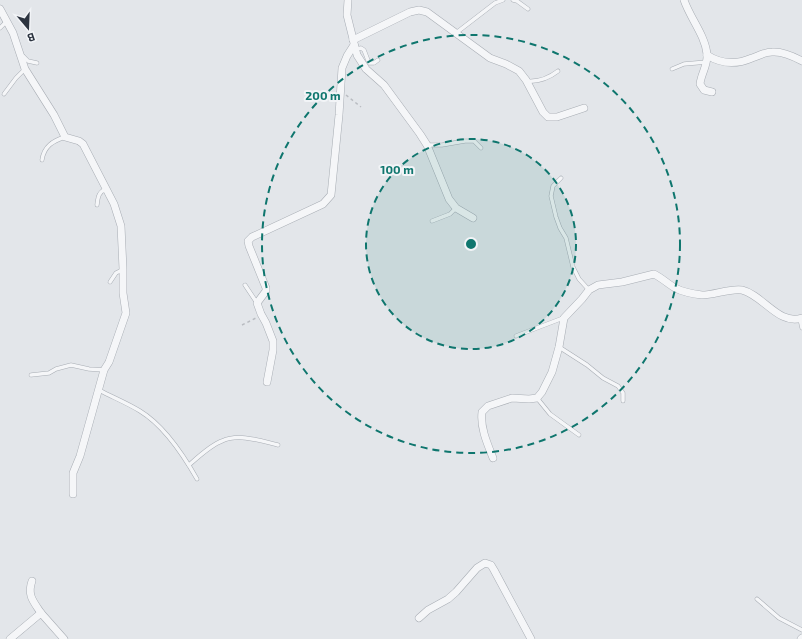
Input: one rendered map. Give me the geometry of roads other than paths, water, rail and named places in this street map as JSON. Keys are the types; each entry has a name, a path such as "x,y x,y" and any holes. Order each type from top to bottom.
{"street":[{"path":"348,0 347,15 357,55 366,69 384,85 427,145 449,199 456,208 473,218"},
{"path":"684,0 705,44 707,58 706,67 701,76 700,84 704,90 712,92"},
{"path":"0,9 13,33 25,69 54,114 65,137 79,141 83,144 114,204 121,226 123,269 122,293 126,313 109,362 104,370 80,456 73,474 74,494"},
{"path":"267,382 273,350 273,341 266,323 260,314 257,302 266,291 266,288 248,241 252,237 322,204 331,195 342,68 354,45 410,12 419,10 427,12 490,58 519,71 526,80 543,112 548,117 557,117 584,108"},
{"path":"707,58 728,63 739,62 772,52 782,53 802,61"},
{"path":"493,458 484,432 481,419 482,412 488,406 512,398 537,398 542,392 552,372 559,347 564,318 582,300 589,290 598,285 622,282 654,274 676,288 690,293 702,295 741,290 764,302 777,313 791,319 801,318"},
{"path":"419,618 428,610 448,599 456,592 476,568 485,563 491,565 494,570 529,638"},
{"path":"32,581 29,589 30,594 41,613 64,639"},
{"path":"10,639 41,613"}],"lane":[{"path":"456,34 494,1 503,0"},
{"path":"513,0 517,1 528,9"},
{"path":"0,28 7,21"},
{"path":"354,45 364,50 369,63 374,63 378,60"},
{"path":"19,52 28,61 37,63"},
{"path":"672,69 707,58"},
{"path":"4,94 25,69"},
{"path":"526,80 534,82 554,75 558,71"},
{"path":"42,160 46,148 51,143 65,137"},
{"path":"427,145 442,146 465,140 474,141 481,148"},
{"path":"561,178 553,186 551,196 556,217 566,238 573,267 589,290"},
{"path":"98,205 101,191 106,189"},
{"path":"432,221 450,214 456,208"},
{"path":"110,282 116,273 123,269"},
{"path":"245,285 257,302"},
{"path":"516,336 564,318"},
{"path":"801,318 802,328"},
{"path":"559,347 603,378 618,386 623,392 623,401"},
{"path":"31,375 49,373 56,369 71,365 89,369 104,370"},
{"path":"99,390 141,412 158,426 189,465 197,479"},
{"path":"537,398 550,414 579,435"},
{"path":"189,465 221,441 234,438 255,439 278,445"},
{"path":"757,599 779,618 802,630"}]}
